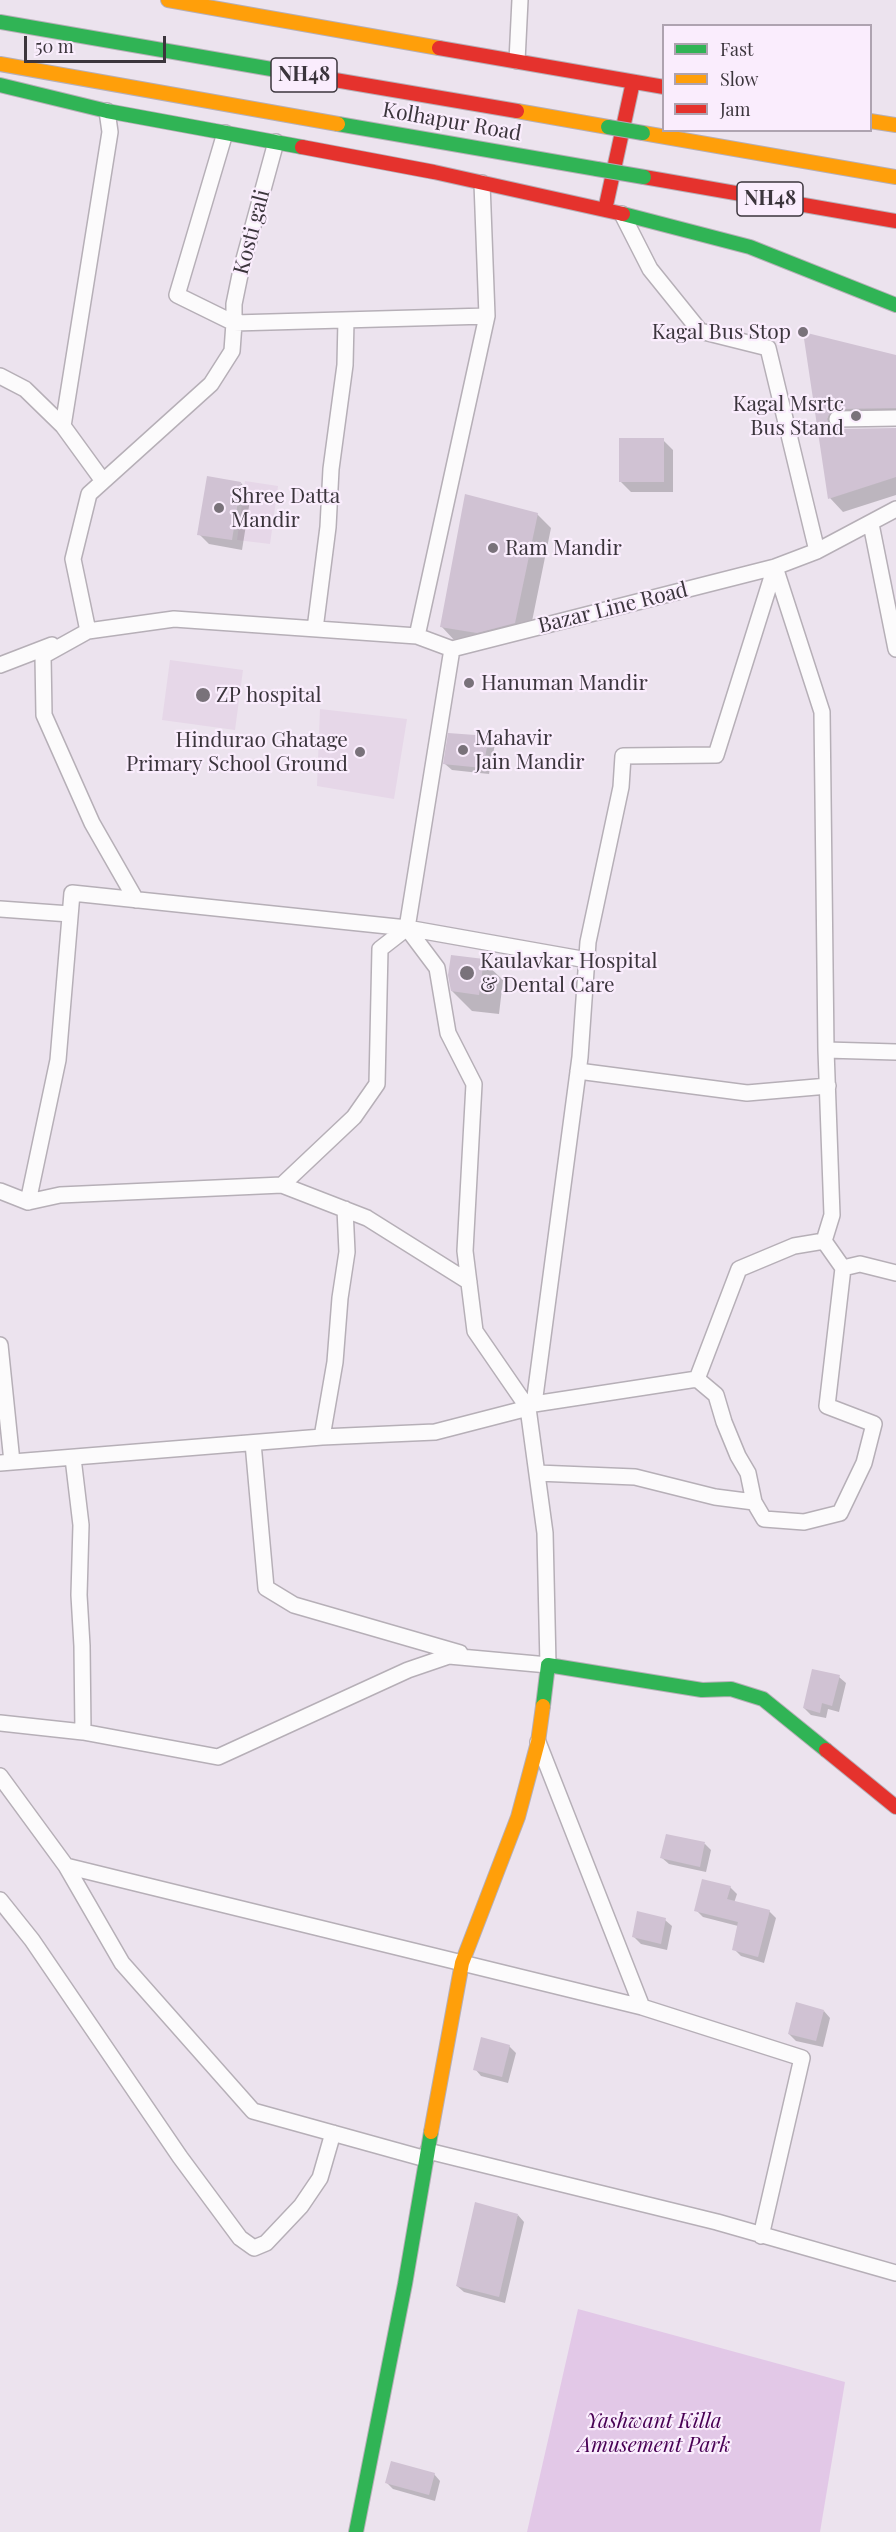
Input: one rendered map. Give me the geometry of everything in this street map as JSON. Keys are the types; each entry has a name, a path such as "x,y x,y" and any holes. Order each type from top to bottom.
{"main road":[{"path":"168,0 662,87"},
{"name":"NH48","path":"0,22 896,177"},
{"name":"Kolhapur Road","path":"0,64 896,221"},
{"path":"605,210 633,82"},
{"path":"0,85 107,111 482,183 622,214 750,247 896,305"},
{"path":"872,121 896,125"},
{"path":"356,2532 405,2284 462,1963 518,1817 538,1742 548,1665 702,1690 730,1689 763,1700 896,1807"}],"street":[{"path":"517,61 520,0"},
{"path":"63,426 110,132 107,111"},
{"path":"225,133 177,295 234,323 487,316"},
{"name":"Kosti gali","path":"88,631 73,559 89,494 211,384 232,351 234,304 241,270 276,142"},
{"path":"417,636 487,316 482,183"},
{"path":"622,214 650,269 700,330 768,348 818,551"},
{"path":"315,628 328,527 331,469 344,376 346,320"},
{"path":"0,376 25,389 63,426 103,481"},
{"path":"837,419 896,418"},
{"name":"Bazar Line Road","path":"452,649 775,567 818,551 896,509"},
{"path":"871,524 896,649"},
{"path":"775,567 716,756 623,756 621,787 588,942 578,1071 534,1404 697,1379 716,1395 731,1439 748,1473 754,1502 764,1519 804,1522 840,1514 864,1463 874,1424 827,1407 843,1268 824,1241"},
{"path":"775,567 822,712 826,1050 832,1215 824,1241"},
{"path":"0,665 88,631 174,619 417,636 452,649 407,928 380,949 376,1033 377,1084 354,1117 282,1185"},
{"path":"88,631 42,656 44,715 92,823 136,900"},
{"path":"28,1202 58,1060 72,893 407,928 587,960"},
{"path":"0,909 70,914"},
{"path":"0,1723 83,1732 218,1757 408,1670 449,1656 548,1665 545,1533 528,1408 475,1331 465,1251 474,1084 448,1033 437,968 407,928"},
{"path":"826,1050 896,1052"},
{"path":"578,1071 747,1093 828,1086"},
{"path":"0,1191 28,1202 60,1195 282,1185 367,1218 469,1282"},
{"path":"322,1437 335,1362 340,1298 347,1252 345,1209"},
{"path":"697,1379 739,1269 794,1246 824,1241"},
{"path":"843,1268 860,1264 896,1273"},
{"path":"0,1345 6,1463 322,1437 435,1432 528,1408"},
{"path":"253,1443 266,1588 294,1605 482,1659"},
{"path":"73,1458 81,1525 79,1595 83,1732"},
{"path":"537,1473 635,1477 715,1497 754,1502"},
{"path":"538,1742 642,2007"},
{"path":"0,1776 66,1866 122,1963 253,2111 333,2133 717,2222 896,2273"},
{"path":"66,1866 642,2007 802,2058 760,2236"},
{"path":"0,1900 32,1941 180,2157 240,2238 254,2248 266,2243 302,2206 320,2178 333,2133"}],"shaded area":[{"path":"245,481 278,486 270,544 237,540"},
{"name":"ZP hospital","path":"170,660 243,670 235,730 162,720"},
{"name":"Hindurao Ghatage Primary School Ground","path":"320,709 407,719 394,799 317,786"}],"green space":[{"name":"Yashwant Killa Amusement Park","path":"578,2309 845,2382 820,2532 527,2532"}],"building":[{"name":"Kagal Msrtc Bus Stand","path":"803,332 896,355 896,408 837,409 832,411 827,419 829,424 837,429 896,428 896,477 828,499"},
{"path":"619,438 664,438 664,482 619,482"},
{"name":"Shree Datta Mandir","path":"207,476 241,482 232,540 197,535"},
{"name":"Ram Mandir","path":"465,494 538,513 515,623 477,633 440,627"},
{"name":"Mahavir Jain Mandir","path":"448,733 489,736 483,768 443,764"},
{"path":"451,955 484,959 479,995 451,991 448,975"},
{"path":"812,1669 840,1675 832,1706 822,1703 820,1713 803,1708"},
{"path":"666,1834 705,1842 700,1867 660,1858"},
{"path":"702,1879 731,1886 727,1899 770,1910 758,1957 732,1950 738,1922 694,1911"},
{"path":"637,1911 666,1918 661,1944 632,1937"},
{"path":"796,2002 824,2010 816,2041 788,2034"},
{"path":"481,2037 510,2045 502,2077 473,2070"},
{"path":"475,2202 518,2214 499,2297 456,2286"},
{"path":"391,2461 435,2473 429,2495 385,2483"}],"traffic: fast":[{"path":"0,22 329,79"},
{"path":"0,85 107,111 302,147"},
{"path":"338,124 597,169"},
{"path":"608,127 643,133"},
{"path":"597,169 644,177"},
{"path":"623,214 750,247 896,305"},
{"path":"543,1706 548,1665 702,1690 731,1689 763,1699 826,1750"},
{"path":"356,2532 405,2284 431,2132"}],"traffic: slow":[{"path":"168,0 439,48"},
{"path":"0,64 338,124"},
{"path":"517,111 608,127"},
{"path":"872,121 896,125"},
{"path":"643,133 896,177"},
{"path":"431,2132 462,1963 518,1817 538,1742 543,1706"}],"traffic: jam":[{"path":"439,48 662,87"},
{"path":"329,79 517,111"},
{"path":"605,210 633,82"},
{"path":"302,147 434,172 623,214"},
{"path":"644,177 896,221"},
{"path":"826,1750 896,1807"}],"place":[{"name":"Kagal Bus Stop","path":"803,332"},
{"name":"Kagal Msrtc Bus Stand","path":"856,416"},
{"name":"Shree Datta Mandir","path":"219,508"},
{"name":"Ram Mandir","path":"493,548"},
{"name":"Hanuman Mandir","path":"469,683"},
{"name":"ZP hospital","path":"203,695"},
{"name":"Mahavir Jain Mandir","path":"463,750"},
{"name":"Hindurao Ghatage Primary School Ground","path":"360,752"},
{"name":"Kaulavkar Hospital & Dental Care","path":"467,973"}]}
